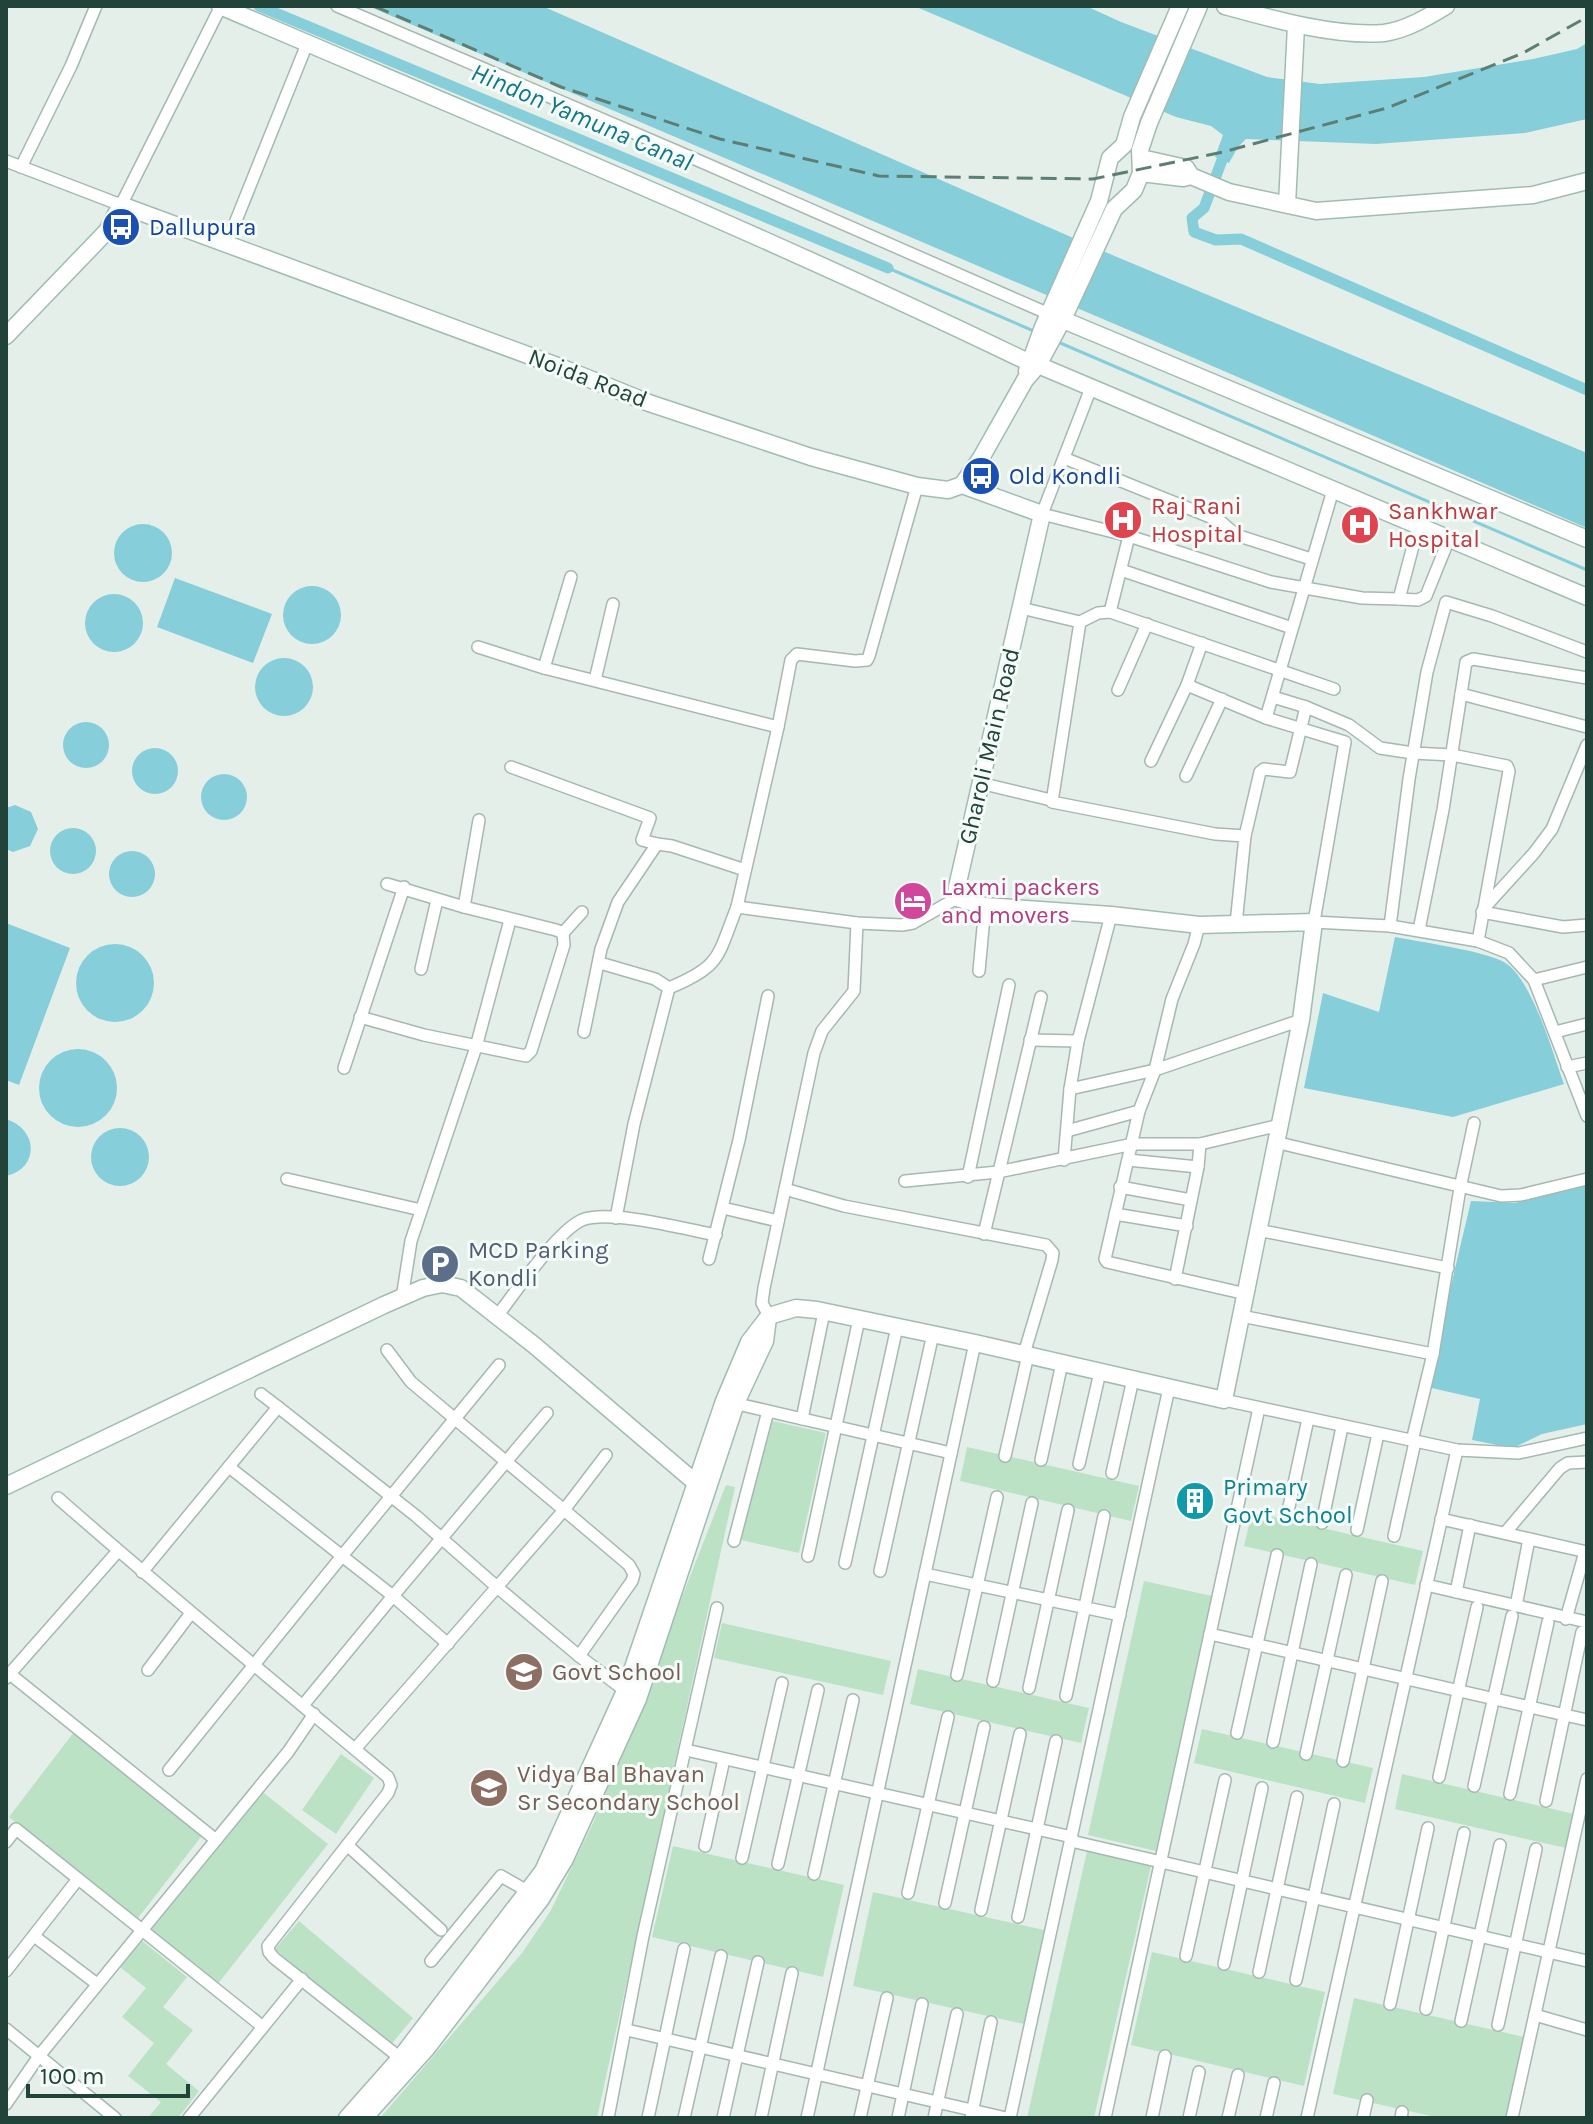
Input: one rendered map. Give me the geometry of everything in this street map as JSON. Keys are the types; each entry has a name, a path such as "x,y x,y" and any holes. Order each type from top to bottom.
{"street":[{"path":"21,167 71,66 96,6"},
{"path":"6,336 107,231 220,6 450,102 1036,358 1091,388 1587,597"},
{"path":"337,6 695,159 1054,320 1313,423 1587,539"},
{"path":"1225,6 1296,26 1385,33 1423,12 1446,6"},
{"path":"1091,238 1134,190 1136,156 1132,117 1180,7"},
{"path":"1136,156 1198,10"},
{"path":"1287,204 1296,26"},
{"path":"227,243 307,44"},
{"path":"1449,539 1426,596 1418,600 1362,598 1271,582 1129,536 1042,514 962,485 981,458 1025,380 1054,320 1091,238 1110,158 1136,156 1183,178 1198,178 1229,192 1316,211 1533,195 1587,181"},
{"path":"6,161 117,212"},
{"path":"1103,185 1111,200 1122,201"},
{"path":"6,322 117,212"},
{"name":"Noida Road","path":"117,212 227,243 649,403 811,457 917,486 948,490 962,485"},
{"path":"1042,514 1091,388"},
{"path":"1064,458 1220,521 1236,535 1311,559"},
{"path":"669,988 709,968 737,907 793,656 801,654 867,660 917,486"},
{"path":"1266,718 1333,490"},
{"name":"Gharoli Main Road","path":"957,898 1042,514"},
{"path":"1399,599 1418,527"},
{"path":"1110,612 1129,536"},
{"path":"1121,570 1292,628"},
{"path":"544,668 571,577"},
{"path":"1426,596 1492,616 1587,652"},
{"path":"1390,926 1427,672 1446,602"},
{"path":"595,680 613,604"},
{"path":"1021,608 1080,622 1098,613 1110,612 1334,689"},
{"path":"1051,800 1080,622"},
{"path":"1118,690 1147,624"},
{"path":"1151,761 1187,685 1202,643"},
{"path":"478,647 544,668 778,727"},
{"path":"1419,930 1466,662 1473,659 1587,678"},
{"path":"1187,685 1266,718 1347,744 1314,922 1301,1020 1224,1400"},
{"path":"1461,694 1587,727"},
{"path":"1273,697 1349,725 1380,748 1452,755 1508,768 1478,941"},
{"path":"1186,776 1222,699"},
{"path":"1236,924 1245,836 1261,769 1290,772 1306,707"},
{"path":"1483,910 1552,829 1587,745"},
{"path":"511,767 650,818 642,840 672,846 745,870"},
{"path":"980,783 1054,803 1215,834 1245,836"},
{"path":"464,907 479,820"},
{"path":"584,1032 601,949 618,902 657,844"},
{"path":"387,884 563,933"},
{"path":"344,1068 404,887"},
{"path":"737,907 857,923 908,925 957,898 985,906 1199,925 1314,922 1390,926 1478,941 1509,953 1534,980 1567,1067 1584,1100 1587,1116"},
{"path":"421,969 437,900"},
{"path":"979,971 985,906"},
{"path":"1483,910 1563,927 1587,925"},
{"path":"360,1017 476,1047 526,1056 531,1051 564,945 563,933 582,912"},
{"path":"1064,1160 1078,1041 1111,915"},
{"path":"402,1298 411,1241 476,1047 510,920"},
{"path":"347,2118 405,2062 552,1882 565,1859 631,1695 730,1402 765,1341 769,1316 762,1303 764,1288 817,1041 857,983 857,923"},
{"path":"1199,925 1172,999 1155,1070 1139,1111 1120,1187 1107,1262 1246,1294"},
{"path":"600,963 655,979 669,988"},
{"path":"1534,980 1587,967"},
{"path":"968,1177 1009,985"},
{"path":"616,1218 634,1124 669,988"},
{"path":"709,1259 723,1208 768,996"},
{"path":"984,1234 1041,997"},
{"path":"1070,1089 1155,1070 1301,1020"},
{"path":"1555,1032 1587,1024"},
{"path":"1030,1040 1078,1041"},
{"path":"1567,1067 1587,1063"},
{"path":"1067,1131 1139,1111"},
{"path":"1394,1536 1433,1354 1460,1188 1474,1123"},
{"path":"905,1181 968,1177 1133,1144 1200,1144 1280,1125"},
{"path":"1275,1142 1501,1196 1521,1195 1587,1179"},
{"path":"1175,1279 1200,1144"},
{"path":"1128,1160 1198,1167"},
{"path":"287,1179 421,1210"},
{"path":"1120,1187 1191,1200"},
{"path":"785,1189 844,1206 1046,1245 1053,1253 1026,1355 1005,1456"},
{"path":"723,1208 778,1221"},
{"path":"1115,1214 1187,1226"},
{"path":"497,1316 565,1232 591,1218 616,1218 716,1235"},
{"path":"1258,1230 1448,1268"},
{"path":"6,1486 154,1413 423,1288 442,1284 461,1288 497,1316 702,1488"},
{"path":"769,1316 796,1308 824,1312 1457,1450 1519,1453 1587,1438"},
{"path":"802,1419 824,1312"},
{"path":"1241,1316 1433,1354"},
{"path":"808,1556 859,1319"},
{"path":"845,1563 897,1327"},
{"path":"880,1571 933,1334"},
{"path":"807,2118 975,1343"},
{"path":"387,1350 411,1382 629,1565 634,1574 632,1581 579,1656"},
{"path":"1041,1460 1062,1363"},
{"path":"169,1770 499,1365"},
{"path":"1079,1464 1100,1372"},
{"path":"1112,1473 1133,1379"},
{"path":"627,2030 937,2102 972,2114 1008,2118 1072,1839 1169,1388"},
{"path":"261,1394 392,1496 579,1656 631,1695"},
{"path":"730,1402 951,1453"},
{"path":"142,1572 278,1407"},
{"path":"1105,2118 1259,1408"},
{"path":"734,1541 768,1411"},
{"path":"304,1704 547,1413"},
{"path":"1287,1516 1308,1419"},
{"path":"1322,1523 1342,1427"},
{"path":"1357,1530 1378,1434"},
{"path":"1307,2118 1457,1450"},
{"path":"355,1749 564,1510 606,1455"},
{"path":"1505,1533 1560,1468 1568,1463 1587,1462"},
{"path":"229,1467 393,1596 448,1644"},
{"path":"957,1675 997,1497"},
{"path":"58,1498 388,1777 391,1785 388,1793 268,1946 274,1958 405,2062"},
{"path":"993,1681 1032,1503"},
{"path":"1029,1688 1068,1510"},
{"path":"1066,1696 1104,1516"},
{"path":"1441,1519 1586,1552 1566,1619"},
{"path":"1456,1592 1470,1525"},
{"path":"1474,1786 1529,1539"},
{"path":"118,1551 8,1676 216,1840"},
{"path":"1237,1733 1277,1555"},
{"path":"1273,1742 1311,1564"},
{"path":"925,1574 1120,1615"},
{"path":"1306,1754 1346,1575"},
{"path":"1343,1761 1382,1581"},
{"path":"1426,1585 1514,1611 1566,1619 1585,1627 1546,1801"},
{"path":"1439,1777 1477,1607"},
{"path":"608,2118 643,1936 717,1608"},
{"path":"148,1670 191,1613"},
{"path":"1510,1794 1548,1622"},
{"path":"1210,1634 1564,1715 1584,1716"},
{"path":"742,1858 782,1683"},
{"path":"778,1864 818,1690"},
{"path":"364,2118 543,1871 631,1695"},
{"path":"814,1874 853,1700"},
{"path":"6,2104 39,2056 288,1752 314,1714"},
{"path":"908,1893 948,1717"},
{"path":"945,1903 984,1727"},
{"path":"981,1910 1020,1734"},
{"path":"1018,1917 1056,1741"},
{"path":"686,1750 1587,1961"},
{"path":"705,1846 724,1759"},
{"path":"1512,2118 1587,1779"},
{"path":"1186,1956 1225,1780"},
{"path":"1224,1964 1262,1788"},
{"path":"1259,1972 1297,1797"},
{"path":"1296,1980 1334,1804"},
{"path":"6,1819 263,2027"},
{"path":"1390,2004 1428,1828"},
{"path":"6,1842 16,1829"},
{"path":"1426,2009 1464,1833"},
{"path":"347,1845 441,1930"},
{"path":"1461,2021 1500,1845"},
{"path":"1498,2025 1536,1849"},
{"path":"431,1961 501,1876 529,1892"},
{"path":"6,1971 78,1879"},
{"path":"34,1936 97,1984"},
{"path":"648,2118 684,1949"},
{"path":"684,2118 721,1956"},
{"path":"723,2118 758,1962"},
{"path":"761,2118 792,1973"},
{"path":"189,2118 302,1979"},
{"path":"860,2118 887,1998"},
{"path":"898,2118 922,2004"},
{"path":"934,2118 957,2014"},
{"path":"1535,2015 1587,2030"},
{"path":"972,2114 991,2022"},
{"path":"6,2029 115,2118"},
{"path":"1152,2118 1165,2056"},
{"path":"1189,2118 1199,2072"},
{"path":"1228,2118 1238,2075"},
{"path":"1266,2118 1274,2083"},
{"path":"1363,2118 1367,2100"}],"green space":[{"path":"768,1420 826,1433 799,1553 741,1540"},
{"path":"967,1447 1139,1486 1131,1521 960,1481"},
{"path":"726,1485 735,1487 597,2118 380,2118 522,1953 550,1912 593,1823"},
{"path":"1252,1512 1423,1551 1415,1585 1244,1546"},
{"path":"1144,1581 1212,1596 1156,1851 1088,1835"},
{"path":"722,1623 891,1661 883,1695 714,1658"},
{"path":"918,1669 1089,1708 1081,1743 910,1704"},
{"path":"1202,1729 1373,1768 1365,1803 1194,1763"},
{"path":"74,1732 204,1833 138,1918 9,1817"},
{"path":"341,1754 374,1778 336,1834 302,1810"},
{"path":"1402,1774 1574,1814 1566,1848 1395,1809"},
{"path":"260,1790 328,1844 217,1985 149,1932"},
{"path":"673,1846 844,1885 823,1977 652,1937"},
{"path":"1087,1851 1151,1866 1094,2118 1027,2118"},
{"path":"873,1892 1044,1930 1024,2024 853,1986"},
{"path":"299,1921 413,2018 389,2047 275,1949"},
{"path":"136,1936 187,1977 163,2007 193,2030 166,2064 199,2091 178,2118 148,2118 161,2102 128,2076 154,2043 122,2017 146,1988 115,1963"},
{"path":"1152,1952 1325,1992 1304,2086 1131,2045"},
{"path":"1354,1998 1524,2037 1506,2118 1440,2118 1333,2094"}],"water":[{"path":"368,6 542,6 1117,257 1587,453 1587,528 1152,340"},
{"path":"914,6 1086,6 1267,77 1320,84 1424,77 1533,59 1577,49 1587,43 1587,119 1525,133 1376,144 1246,139 1229,163 1215,157 1223,135 1211,126 1176,117"},
{"path":"143,524 163,533 172,553 163,573 143,582 123,573 114,553 123,533"},
{"path":"175,578 272,614 253,663 157,627"},
{"path":"312,586 332,595 341,615 332,635 312,644 292,635 283,615 292,595"},
{"path":"114,594 134,603 143,623 134,643 114,652 94,643 85,623 94,603"},
{"path":"284,658 304,667 313,687 304,707 284,716 264,707 255,687 264,667"},
{"path":"86,722 102,729 109,745 102,761 86,768 70,761 63,745 70,729"},
{"path":"155,748 171,755 178,771 171,787 155,794 139,787 132,771 139,755"},
{"path":"224,774 240,781 247,797 240,813 224,820 208,813 201,797 208,781"},
{"path":"15,805 31,812 38,829 30,846 13,852 6,849 6,808"},
{"path":"73,828 89,835 96,851 89,867 73,874 57,867 50,851 57,835"},
{"path":"132,851 148,858 155,874 148,890 132,897 116,890 109,874 116,858"},
{"path":"6,923 70,948 19,1085 6,1080"},
{"path":"1395,937 1452,947 1504,962 1524,984 1532,1000 1564,1084 1453,1117 1304,1088 1323,993 1379,1012"},
{"path":"115,944 130,947 143,955 151,968 154,983 151,998 143,1011 130,1019 115,1022 100,1019 87,1011 79,998 76,983 79,968 87,955 100,947"},
{"path":"78,1049 93,1052 106,1060 114,1073 117,1088 114,1103 106,1116 93,1124 78,1127 63,1124 50,1116 42,1103 39,1088 42,1073 50,1060 63,1052"},
{"path":"6,1119 24,1131 31,1148 25,1165 6,1176"},
{"path":"120,1128 140,1137 149,1157 140,1177 120,1186 100,1177 91,1157 100,1137"},
{"path":"1587,1180 1587,1424 1542,1434 1513,1448 1472,1440 1480,1399 1427,1387 1471,1201 1515,1203"}],"waterway":[{"name":"Hindon Yamuna Canal","path":"259,6 888,268"},
{"path":"1222,160 1204,208 1192,218 1194,232 1216,240 1241,239 1587,390"},
{"path":"888,268 1036,332"},
{"path":"1058,342 1587,570"}],"railway":[{"path":"374,6 561,87 720,139 879,176 1093,179 1223,152 1387,108 1523,53 1587,17"}],"place":[{"name":"Dallupura","path":"121,227"},
{"name":"Old Kondli","path":"981,476"},
{"name":"Raj Rani Hospital","path":"1123,520"},
{"name":"Sankhwar Hospital","path":"1360,525"},
{"name":"Laxmi packers and movers","path":"913,901"},
{"name":"MCD Parking Kondli","path":"440,1264"},
{"name":"Primary Govt School","path":"1195,1501"},
{"name":"Govt School","path":"524,1672"},
{"name":"Vidya Bal Bhavan Sr Secondary School","path":"489,1788"}]}
